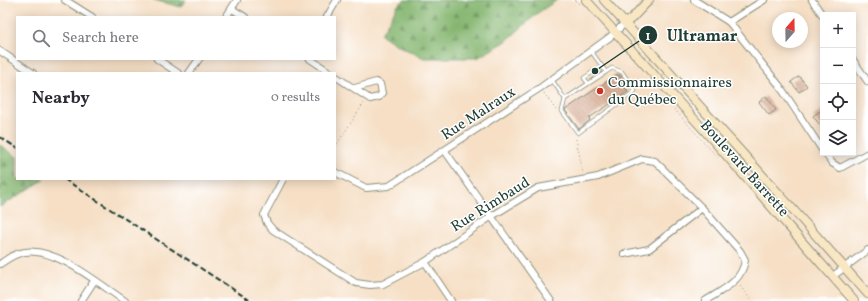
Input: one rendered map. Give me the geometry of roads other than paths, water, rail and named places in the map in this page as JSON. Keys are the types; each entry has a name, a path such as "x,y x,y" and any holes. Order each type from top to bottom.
{"main road":[{"name":"Boulevard Barrette","path":"604,0 868,294"},
{"path":"625,23 632,18 649,0"},
{"name":"Boulevard Barrette","path":"583,3 615,33 705,131 854,301"}],"street":[{"path":"65,0 90,16"},
{"path":"227,16 237,0"},
{"path":"328,16 337,0"},
{"path":"694,0 729,22 779,85 820,146"},
{"path":"729,22 764,0"},
{"path":"812,0 820,12"},
{"path":"232,9 243,16"},
{"name":"Rue Malraux","path":"336,173 366,188 389,186 552,80 615,33 625,23"},
{"path":"0,52 31,72"},
{"path":"158,60 176,72"},
{"path":"190,72 198,60"},
{"path":"312,60 330,72"},
{"path":"856,64 868,82"},
{"path":"336,77 355,88 367,98 374,100 382,93 380,84 376,82 355,88"},
{"path":"445,151 492,216 550,301"},
{"path":"827,156 832,163 840,168 868,153"},
{"name":"Rue Rimbaud","path":"282,180 264,215 266,223 273,230 356,283 370,285 383,284 425,262 492,216 538,188 598,177 642,159 655,161 702,208 740,251 745,260 744,271 736,280 705,301"},
{"path":"624,254 649,249 702,208"},
{"path":"833,276 846,268 868,250"},
{"path":"0,264 15,255 36,252 56,258 125,301"},
{"path":"425,262 451,301"},
{"path":"81,301 94,281"}],"lane":[{"path":"591,51 606,72"},
{"path":"588,84 584,78 602,66"},
{"path":"612,68 622,72 635,91 578,134 562,111 565,99 606,72 612,68"},
{"path":"552,80 565,99"}],"railway":[{"path":"0,137 16,147"},
{"path":"66,180 251,301"}],"place":[{"name":"Ultramar","path":"595,71"},
{"name":"Commissionnaires du Québec","path":"600,91"}]}
